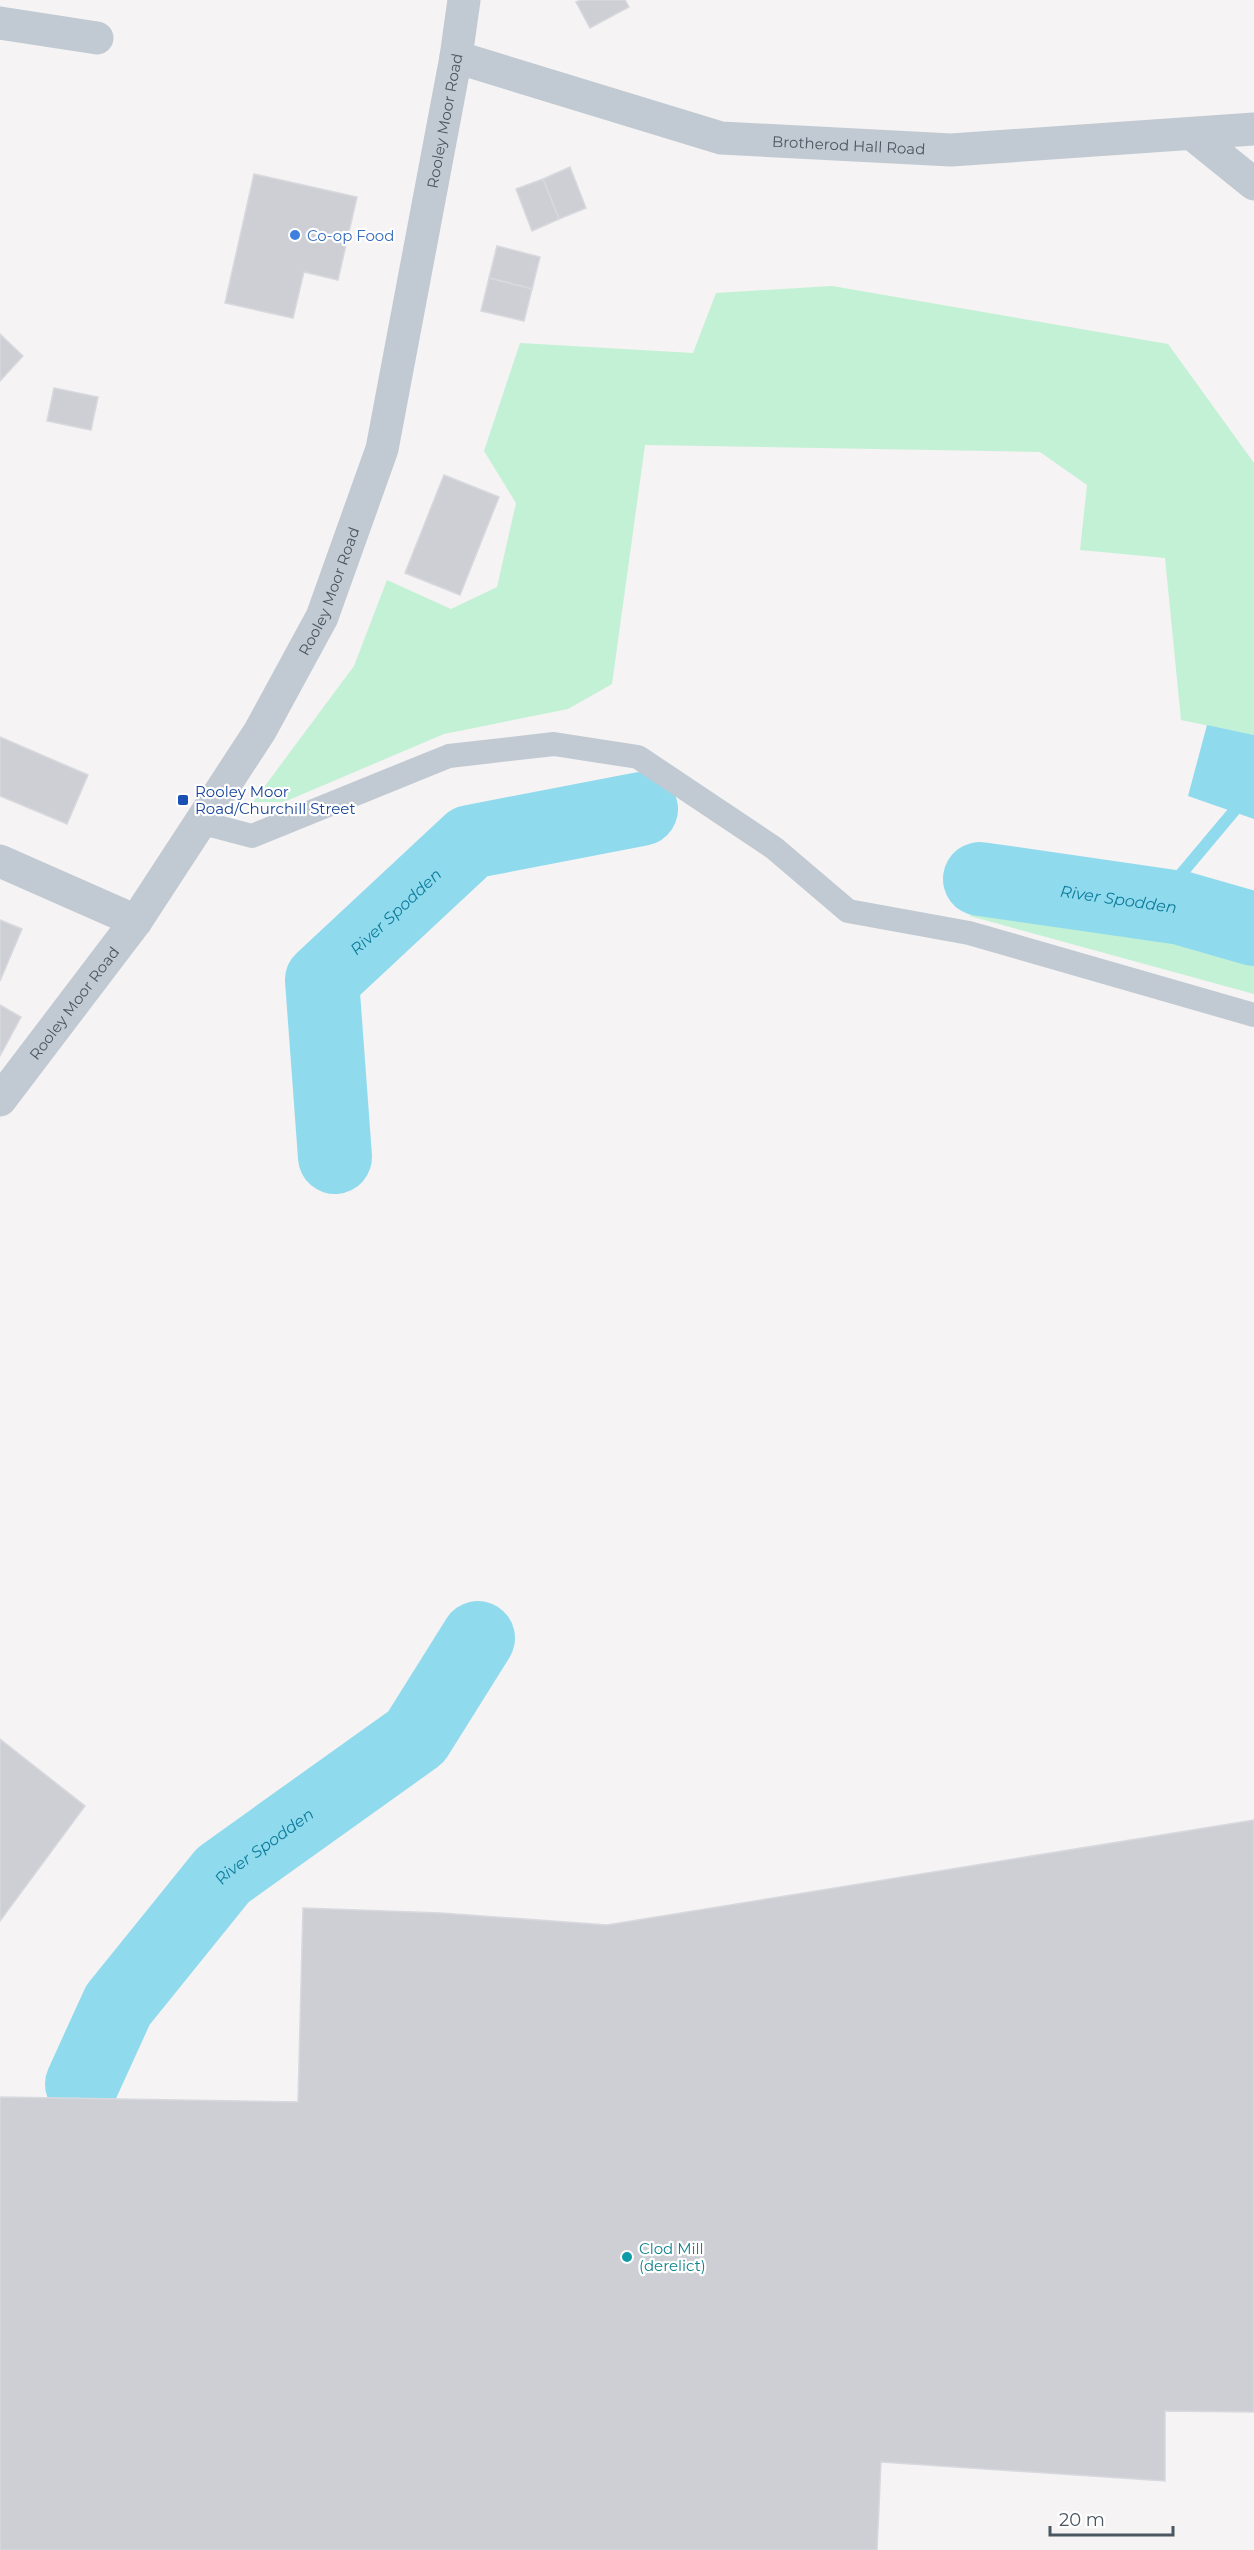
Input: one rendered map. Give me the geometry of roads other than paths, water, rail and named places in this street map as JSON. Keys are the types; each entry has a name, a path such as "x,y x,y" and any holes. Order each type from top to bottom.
{"street":[{"name":"Rooley Moor Road","path":"0,1100 136,921 260,731 322,617 382,449 456,57 464,0"},
{"path":"0,23 97,38"},
{"name":"Brotherod Hall Road","path":"456,57 721,138 951,150 1254,129"},
{"path":"1192,134 1254,184"},
{"path":"0,861 136,921"}],"lane":[{"path":"199,822 252,836 449,756 554,744 638,756 774,848 848,910 969,933 1254,1015"}],"water":[{"path":"1207,725 1254,735 1254,819 1188,796"}],"waterway":[{"name":"River Spodden","path":"335,1157 322,980 470,842 641,809"},
{"path":"1156,904 1234,811"},
{"name":"River Spodden","path":"980,879 1181,908 1254,929"},
{"name":"River Spodden","path":"82,2084 118,2005 223,1875 416,1737 478,1638"}],"place":[{"name":"Co-op Food","path":"295,235"},
{"name":"Rooley Moor Road/Churchill Street","path":"183,800"},
{"name":"Clod Mill (derelict)","path":"627,2257"}]}
